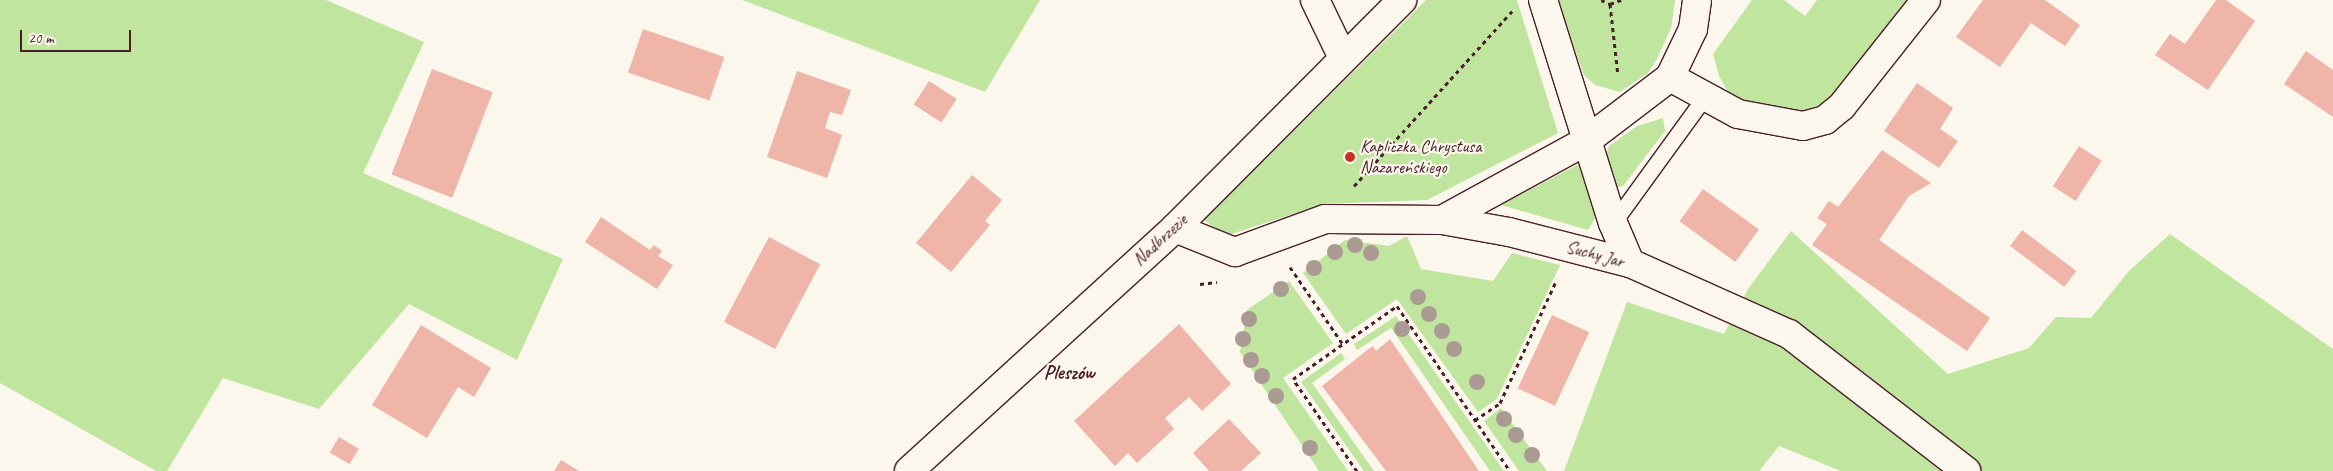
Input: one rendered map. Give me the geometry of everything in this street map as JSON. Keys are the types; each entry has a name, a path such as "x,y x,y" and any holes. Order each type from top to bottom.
{"street":[{"path":"1315,0 1343,58"},
{"name":"Nadbrzezie","path":"909,471 1175,228 1402,0"},
{"path":"1442,220 1586,141 1623,116 1670,77 1693,29 1697,0"},
{"path":"1670,77 1703,99 1738,114 1803,126 1825,120 1842,106 1926,0"},
{"path":"1531,2 1586,141 1612,222 1630,263"},
{"name":"Suchy Jar","path":"1175,228 1235,252 1325,219 1442,220 1572,248 1630,263 1789,334 1966,471"}],"lane":[{"path":"1612,222 1703,99"}],"path":[{"path":"1601,0 1610,4 1621,0"},
{"path":"1325,219 1531,2"},
{"path":"1610,4 1623,116"},
{"path":"1475,420 1500,403 1572,248"},
{"path":"1295,275 1342,344"},
{"path":"1357,471 1293,379 1397,306 1510,471"}],"green space":[{"path":"0,0 326,0 424,42 363,173 563,259 517,360 409,304 319,409 223,378 167,471 156,471 0,383"},
{"path":"742,0 1040,0 985,92"},
{"path":"1426,0 1517,0 1558,133 1427,200 1324,204 1225,236 1204,220"},
{"path":"1557,0 1675,0 1671,28 1657,59 1648,73 1620,92 1595,85 1584,75"},
{"path":"1752,0 1784,0 1805,16 1817,0 1911,0 1829,103 1788,115 1730,96 1719,76 1713,54"},
{"path":"1663,118 1665,131 1623,186 1614,188 1604,160 1609,146 1637,126"},
{"path":"1579,164 1597,215 1588,230 1501,205"},
{"path":"1791,231 1948,374 2029,348 2056,317 2091,318 2129,271 2170,234 2333,349 2333,471 1841,471 1779,446 1759,471 1564,471 1627,302 1724,334 1748,289"},
{"path":"1407,236 1421,269 1493,281 1512,253 1560,265 1497,399 1478,412 1397,299 1346,334 1303,273 1345,240 1389,246"},
{"path":"1289,281 1333,343 1283,378 1348,471 1319,471 1240,352 1247,310"},
{"path":"1396,316 1504,471 1490,471 1391,328 1357,350 1354,344"},
{"path":"1341,353 1345,359 1312,383 1374,471 1364,471 1301,382"},
{"path":"1501,408 1547,471 1519,471 1484,421"}],"building":[{"path":"1983,0 2045,0 2080,25 2065,46 2031,23 2000,67 1956,37"},
{"path":"2216,0 2226,0 2255,21 2208,90 2155,55 2170,34 2185,44"},
{"path":"643,29 724,57 709,100 628,72"},
{"path":"2306,51 2333,70 2333,117 2284,84"},
{"path":"432,69 493,92 452,198 392,174"},
{"path":"797,71 851,90 842,115 830,112 825,128 842,135 827,178 767,157"},
{"path":"929,81 957,99 941,122 914,104"},
{"path":"1917,83 1953,108 1940,129 1958,141 1939,168 1884,131"},
{"path":"2079,146 2102,161 2076,201 2053,186"},
{"path":"1882,150 1931,183 1909,196 1879,240 1990,318 1967,351 1812,245 1827,224 1817,218 1829,201 1838,207"},
{"path":"972,175 1002,200 985,221 990,225 951,272 916,243"},
{"path":"1703,189 1759,230 1735,262 1679,221"},
{"path":"601,217 650,250 654,245 662,251 658,256 673,265 657,289 585,242"},
{"path":"2022,230 2076,271 2064,287 2010,246"},
{"path":"769,237 820,264 775,349 724,322"},
{"path":"1552,315 1589,332 1555,406 1518,388"},
{"path":"1179,324 1231,384 1202,411 1189,397 1165,418 1174,429 1137,463 1128,453 1115,466 1074,421"},
{"path":"421,325 491,368 474,397 458,387 427,438 372,405"},
{"path":"1390,339 1479,471 1386,471 1322,386 1373,346 1376,351"},
{"path":"1229,419 1261,453 1241,471 1209,471 1193,453"},
{"path":"339,437 359,449 349,464 330,452"},
{"path":"561,460 579,471 554,471"}],"place":[{"name":"Kapliczka Chrystusa Nazareńskiego","path":"1350,157"}],"district":[{"name":"Pleszów","path":"1069,372"}]}
